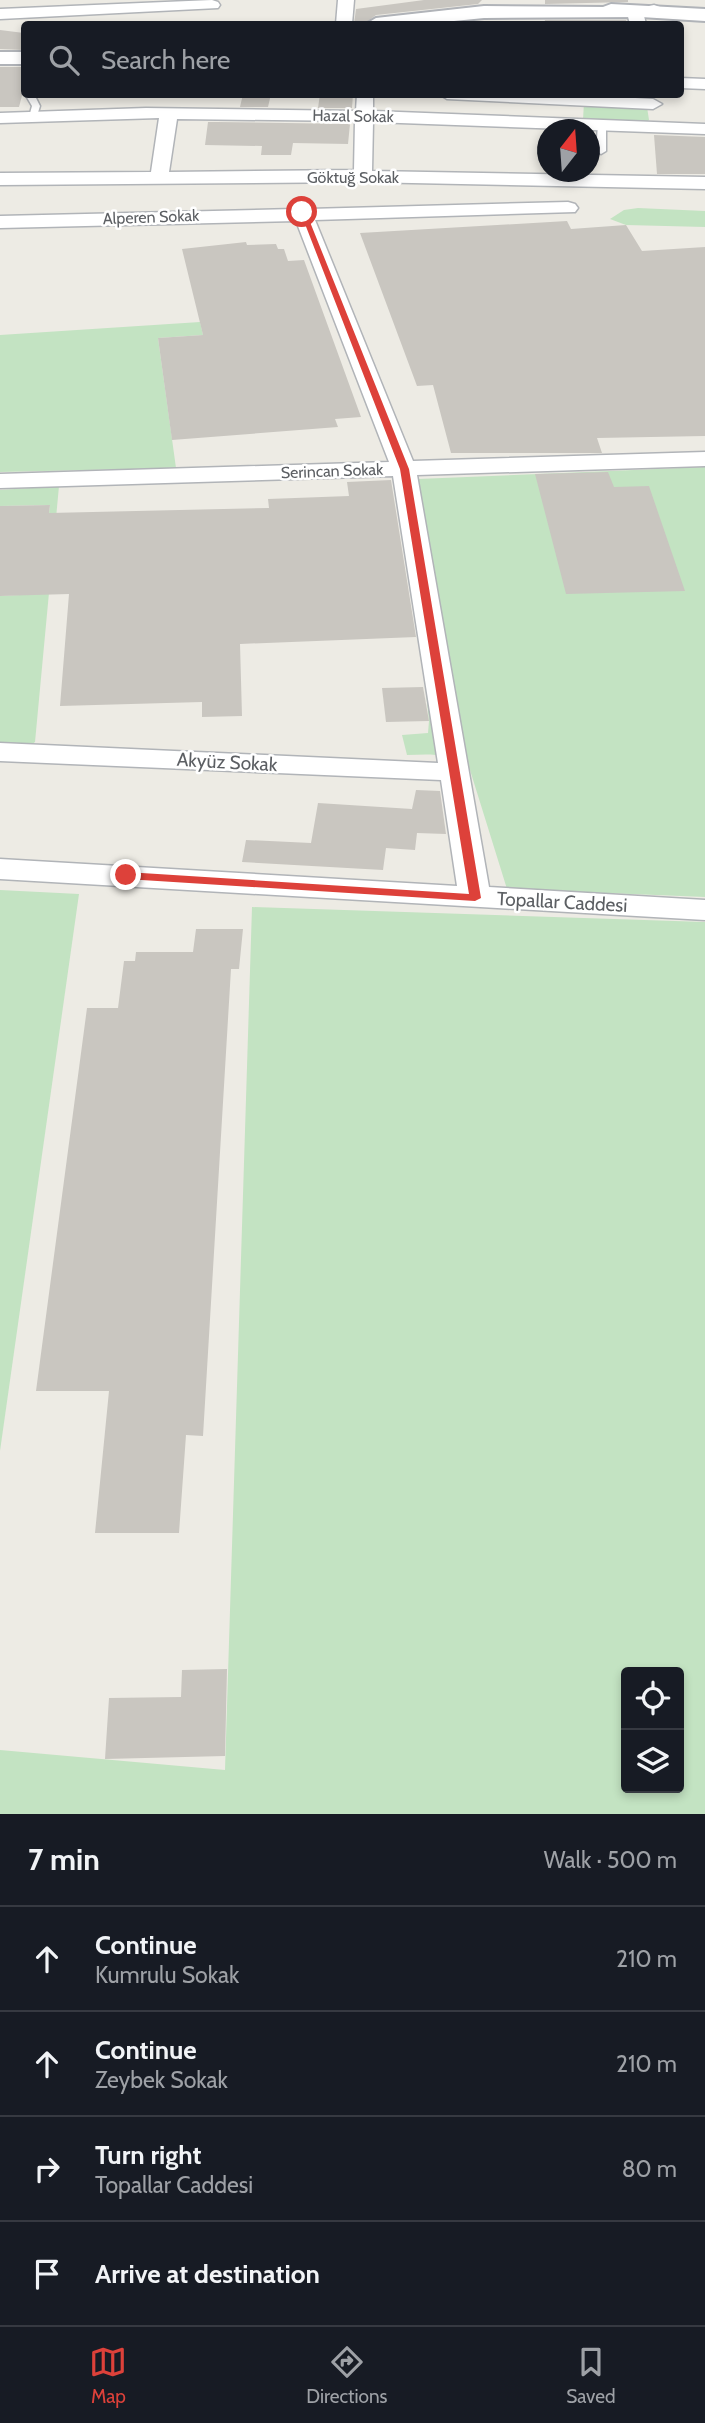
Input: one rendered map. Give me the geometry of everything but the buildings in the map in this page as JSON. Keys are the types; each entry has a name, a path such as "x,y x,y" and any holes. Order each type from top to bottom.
{"street":[{"path":"344,21 346,0"},
{"path":"484,12 503,0"},
{"path":"582,0 642,16"},
{"path":"0,14 211,2 217,21"},
{"path":"445,21 484,12 704,15"},
{"path":"0,58 21,58"},
{"path":"684,83 705,84"},
{"path":"221,114 223,98"},
{"path":"363,176 365,98"},
{"path":"616,98 653,99 657,127"},
{"path":"159,178 169,113"},
{"name":"Hazal Sokak","path":"0,118 169,113 365,116 705,129"},
{"name":"Göktuğ Sokak","path":"0,179 363,176 705,183"},
{"name":"Alperen Sokak","path":"0,222 302,212 568,208"},
{"path":"302,212 404,469 475,898"},
{"name":"Serincan Sokak","path":"0,481 705,459"},
{"name":"Akyüz Sokak","path":"0,752 454,772"},
{"name":"Topallar Caddesi","path":"0,869 705,910"}],"lane":[{"path":"31,98 36,106 33,117"},
{"path":"601,151 602,125"}],"green space":[{"path":"584,102 647,107 649,120 646,122 583,119"},
{"path":"638,208 705,211 705,227 626,225 610,219 624,210"},
{"path":"200,322 203,335 158,338 176,468 0,472 0,335"},
{"path":"705,467 705,897 507,889 470,770 448,757 407,755 402,735 428,733 429,721 420,637 393,480"},
{"path":"59,486 35,742 28,747 0,747 0,596 39,594 50,505 0,506 0,490"},
{"path":"0,890 79,894 0,1451"},
{"path":"252,907 705,922 705,1814 0,1814 0,1750 225,1770"}],"route":[{"path":"126,875 475,898 404,469 302,212"}]}
